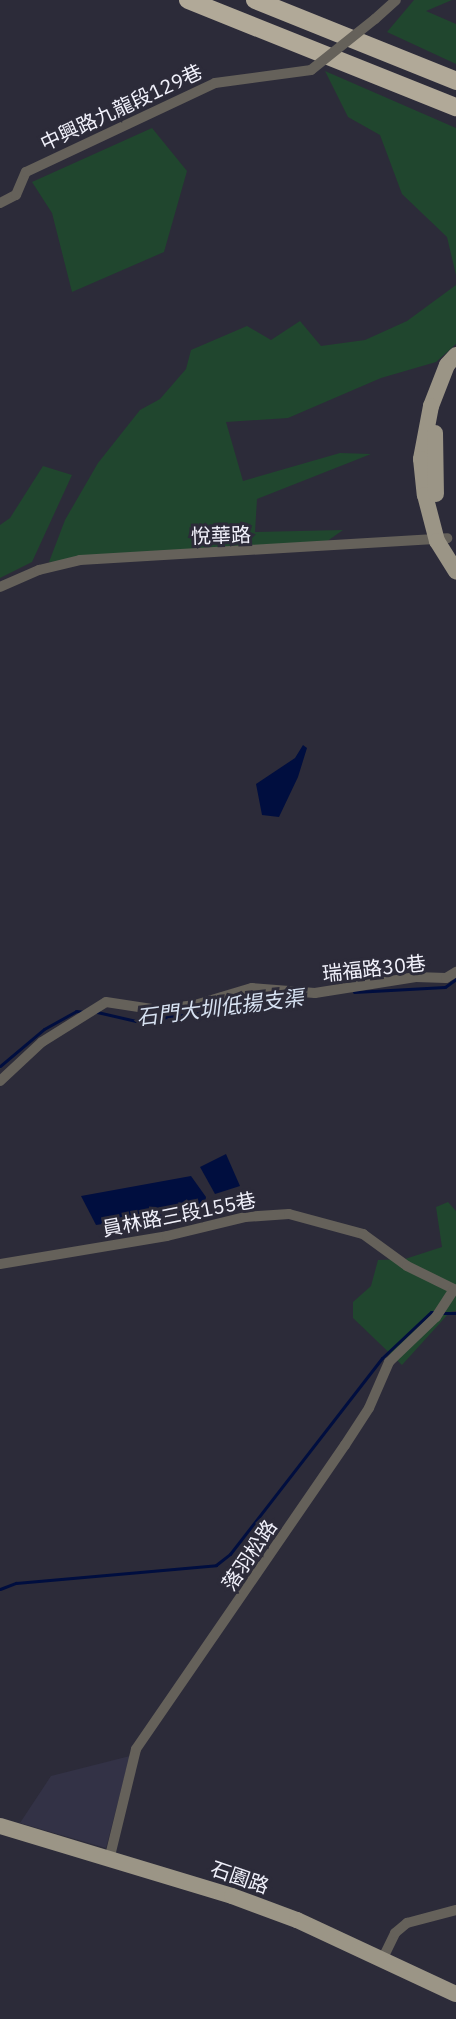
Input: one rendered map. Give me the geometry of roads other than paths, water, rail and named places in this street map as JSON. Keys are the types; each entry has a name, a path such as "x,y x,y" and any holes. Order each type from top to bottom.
{"highway":[{"path":"188,0 456,107"},
{"path":"255,0 456,81"}],"main road":[{"path":"447,543 425,495 422,459 431,406 447,365 456,356"},
{"path":"456,376 439,411 433,444 435,492 456,571"},
{"name":"石園路","path":"0,1826 232,1896 456,1994"}],"street":[{"name":"中興路九龍段129巷","path":"0,202 16,195 26,172 215,83 311,70 396,0"},
{"name":"悅華路","path":"0,588 39,570 80,560 447,543"},
{"name":"瑞福路30巷","path":"0,1081 42,1042 106,1002 159,1010 195,1005 252,988 315,993 416,978 446,978 456,972"},
{"name":"員林路三段155巷","path":"0,1264 167,1236 245,1217 289,1214 363,1234 407,1266 455,1289"},
{"name":"落羽松路","path":"109,1860 136,1749 345,1445 369,1408 388,1362 439,1313 455,1289"},
{"path":"382,1960 395,1933 407,1923 456,1910"}],"waterway":[{"name":"石門大圳低揚支渠","path":"354,992 445,987 456,979"},
{"name":"石門大圳低揚支渠","path":"97,1012 136,1021 199,1013 242,999 297,997"},
{"name":"石門大圳低揚支渠","path":"0,1066 44,1029 76,1011 85,1012"},
{"path":"0,1589 16,1583 216,1565 230,1554 382,1358 431,1312 437,1312"},
{"path":"443,1313 456,1313"}]}
